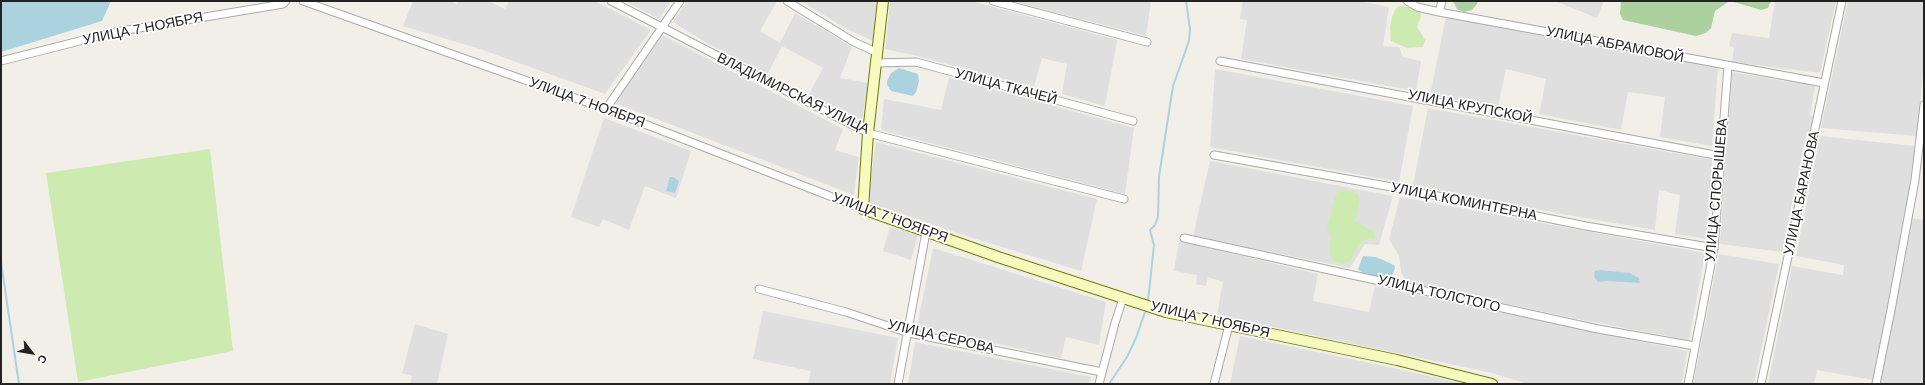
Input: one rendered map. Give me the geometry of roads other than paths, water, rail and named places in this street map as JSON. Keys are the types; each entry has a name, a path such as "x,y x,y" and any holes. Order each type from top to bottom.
{"street":[{"name":"УЛИЦА 7 НОЯБРЯ","path":"1,61 115,32 283,4 286,1"},
{"name":"УЛИЦА 7 НОЯБРЯ","path":"303,1 606,109 926,232 1166,312 1397,360 1492,384"},
{"name":"ВЛАДИМИРСКАЯ УЛИЦА","path":"611,1 868,133 1124,199"},
{"path":"606,109 680,1"},
{"name":"УЛИЦА ТКАЧЕЙ","path":"787,1 878,58 916,62 1133,121"},
{"path":"863,209 868,133 878,58 883,1"},
{"path":"993,1 1147,42"},
{"name":"УЛИЦА АБРАМОВОЙ","path":"1408,1 1416,7 1440,12 1824,83"},
{"path":"1440,12 1442,1"},
{"name":"УЛИЦА БАРАНОВА","path":"1761,384 1842,1"},
{"name":"УЛИЦА КРУПСКОЙ","path":"1220,61 1720,156"},
{"name":"УЛИЦА СПОРЫШЕВА","path":"1688,384 1714,248 1728,66"},
{"path":"1876,384 1915,180 1924,105"},
{"name":"УЛИЦА КОМИНТЕРНА","path":"1214,155 1403,189 1586,226 1714,248"},
{"path":"898,384 909,333 926,232"},
{"name":"УЛИЦА ТОЛСТОГО","path":"1184,238 1598,329 1695,346"},
{"name":"УЛИЦА СЕРОВА","path":"758,289 846,312 909,333 1102,372"},
{"path":"1099,384 1114,323 1123,298"},
{"path":"1214,384 1229,325"}],"water":[{"path":"1,1 111,1 102,21 1,52"},
{"path":"899,68 918,74 919,81 916,92 913,96 891,91 887,85 887,81 891,73"},
{"path":"670,177 673,177 679,181 675,193 666,191"},
{"path":"1363,256 1376,257 1394,265 1395,268 1391,278 1362,273 1358,269"},
{"path":"1600,270 1630,273 1639,278 1640,283 1607,281 1598,282 1594,277 1595,271"}],"waterway":[{"path":"1148,301 1154,245 1150,230 1155,225 1158,217 1159,177 1173,86 1189,41 1190,29 1186,1"},
{"path":"1,262 19,384"},
{"path":"1109,384 1127,357 1136,338 1145,312"}]}
